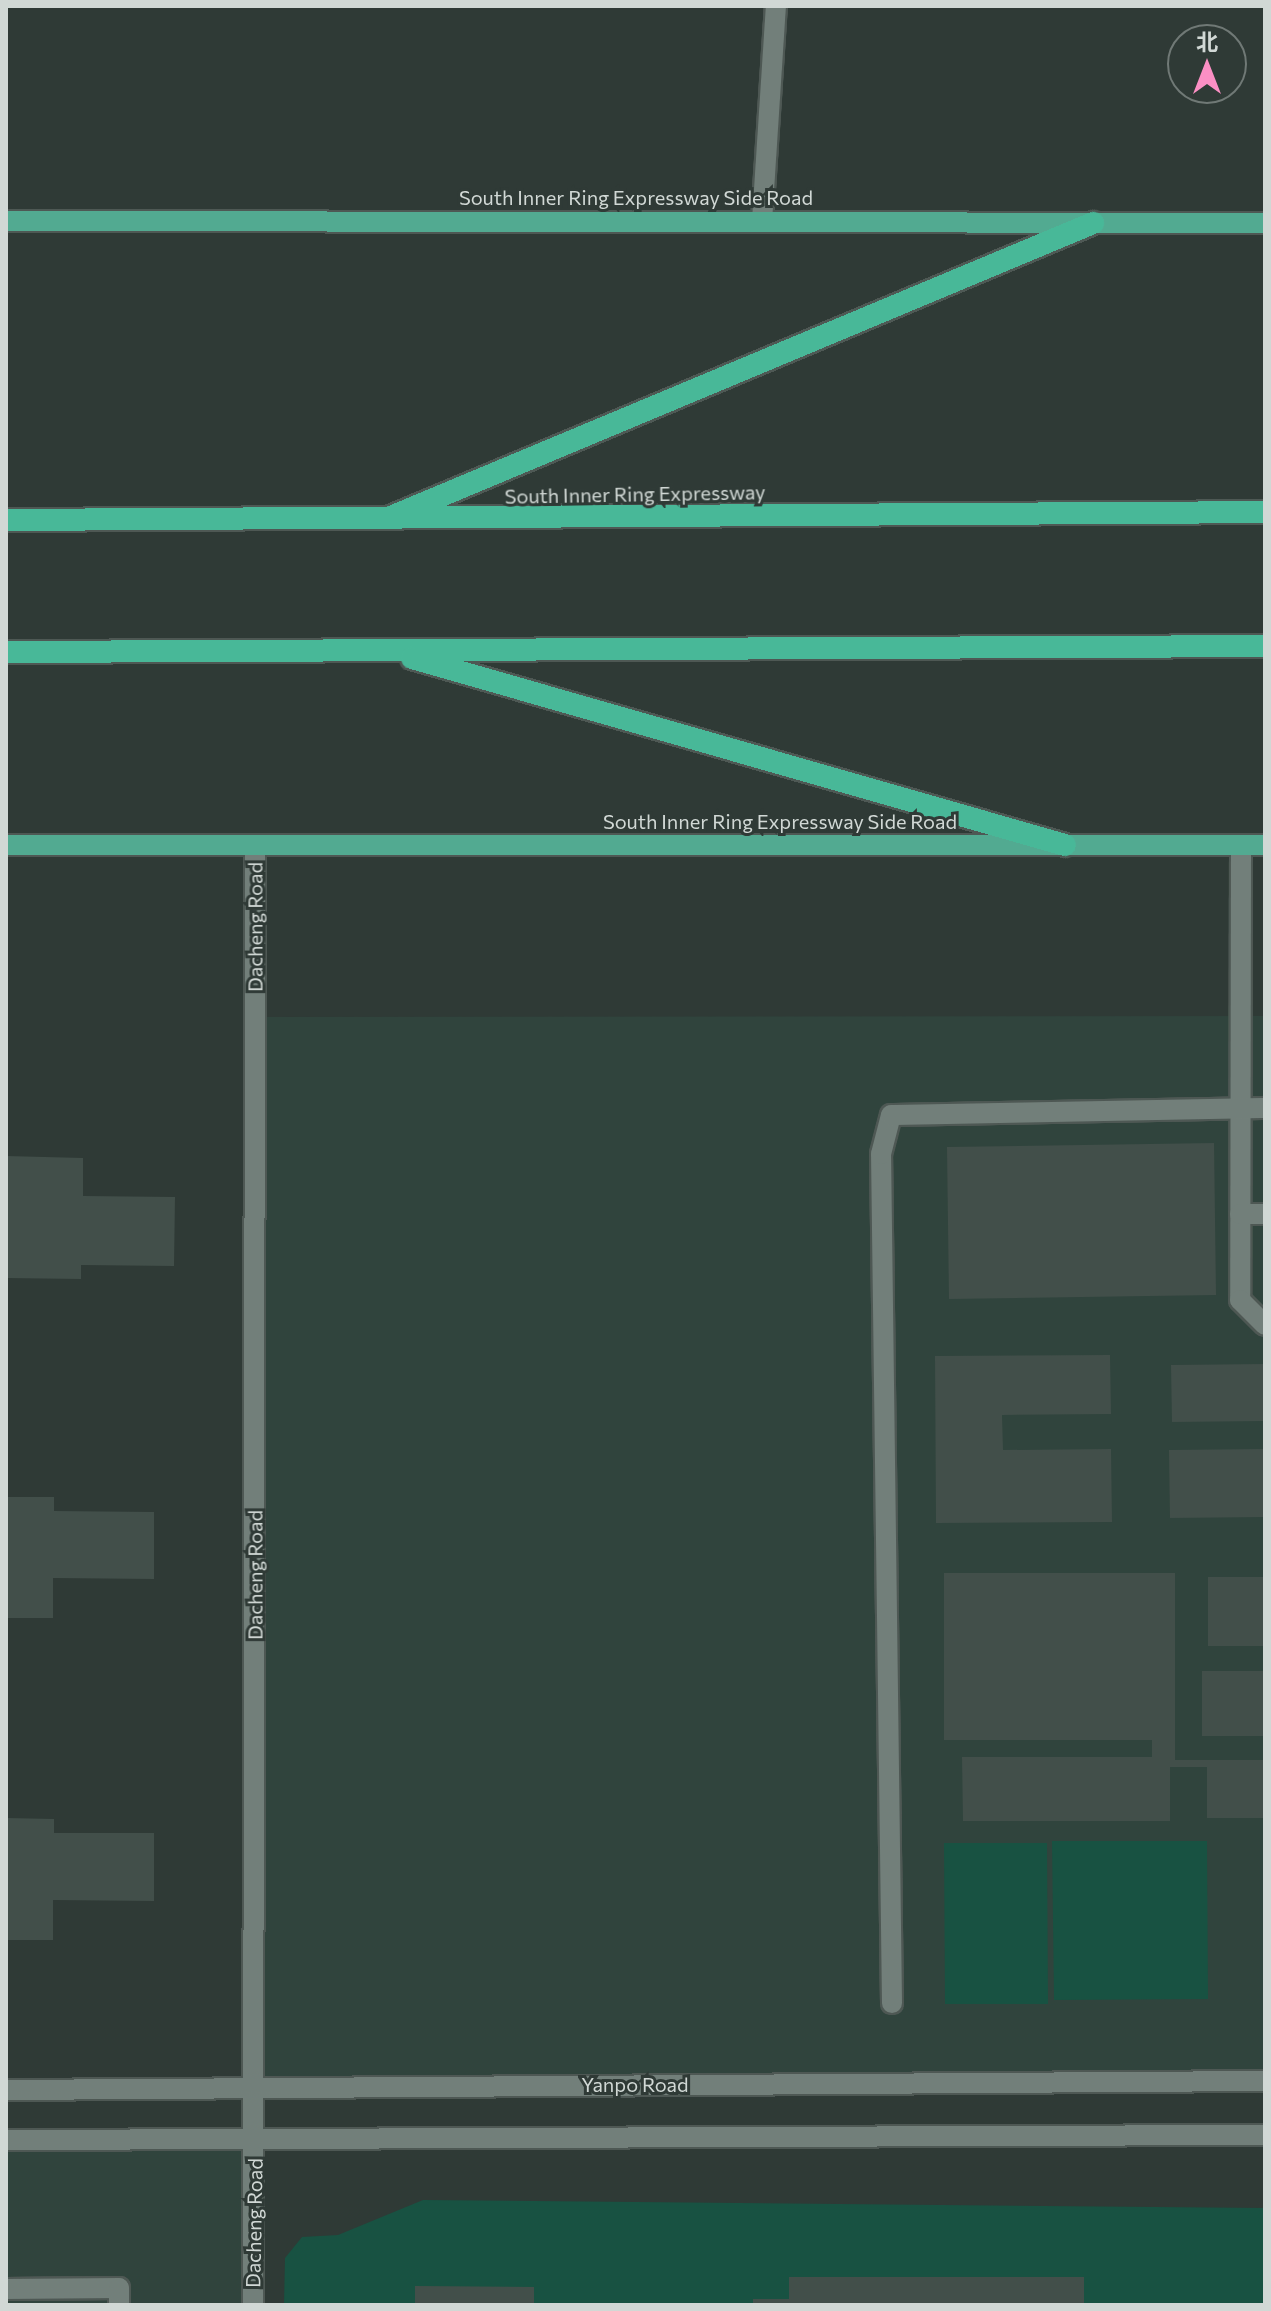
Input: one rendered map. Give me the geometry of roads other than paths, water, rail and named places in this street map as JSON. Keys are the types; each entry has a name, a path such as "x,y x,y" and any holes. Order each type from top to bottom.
{"highway":[{"path":"381,521 1093,223"},
{"name":"South Inner Ring Expressway","path":"6,520 381,521 1265,512"},
{"path":"6,652 1265,646"},
{"path":"388,651 1065,845"}],"main road":[{"name":"South Inner Ring Expressway Side Road","path":"6,221 1265,223"},
{"name":"South Inner Ring Expressway Side Road","path":"6,845 1265,845"}],"street":[{"path":"762,221 776,6"},
{"name":"Dacheng Road","path":"253,2305 255,845"},
{"path":"1241,845 1240,1300 1265,1325"},
{"path":"892,2003 881,1154 891,1115 1265,1108"},
{"path":"1240,1214 1265,1214"},
{"name":"Yanpo Road","path":"6,2090 255,2085 1265,2081"},
{"path":"6,2140 1265,2135"},
{"path":"6,2289 119,2288 119,2305"}]}
